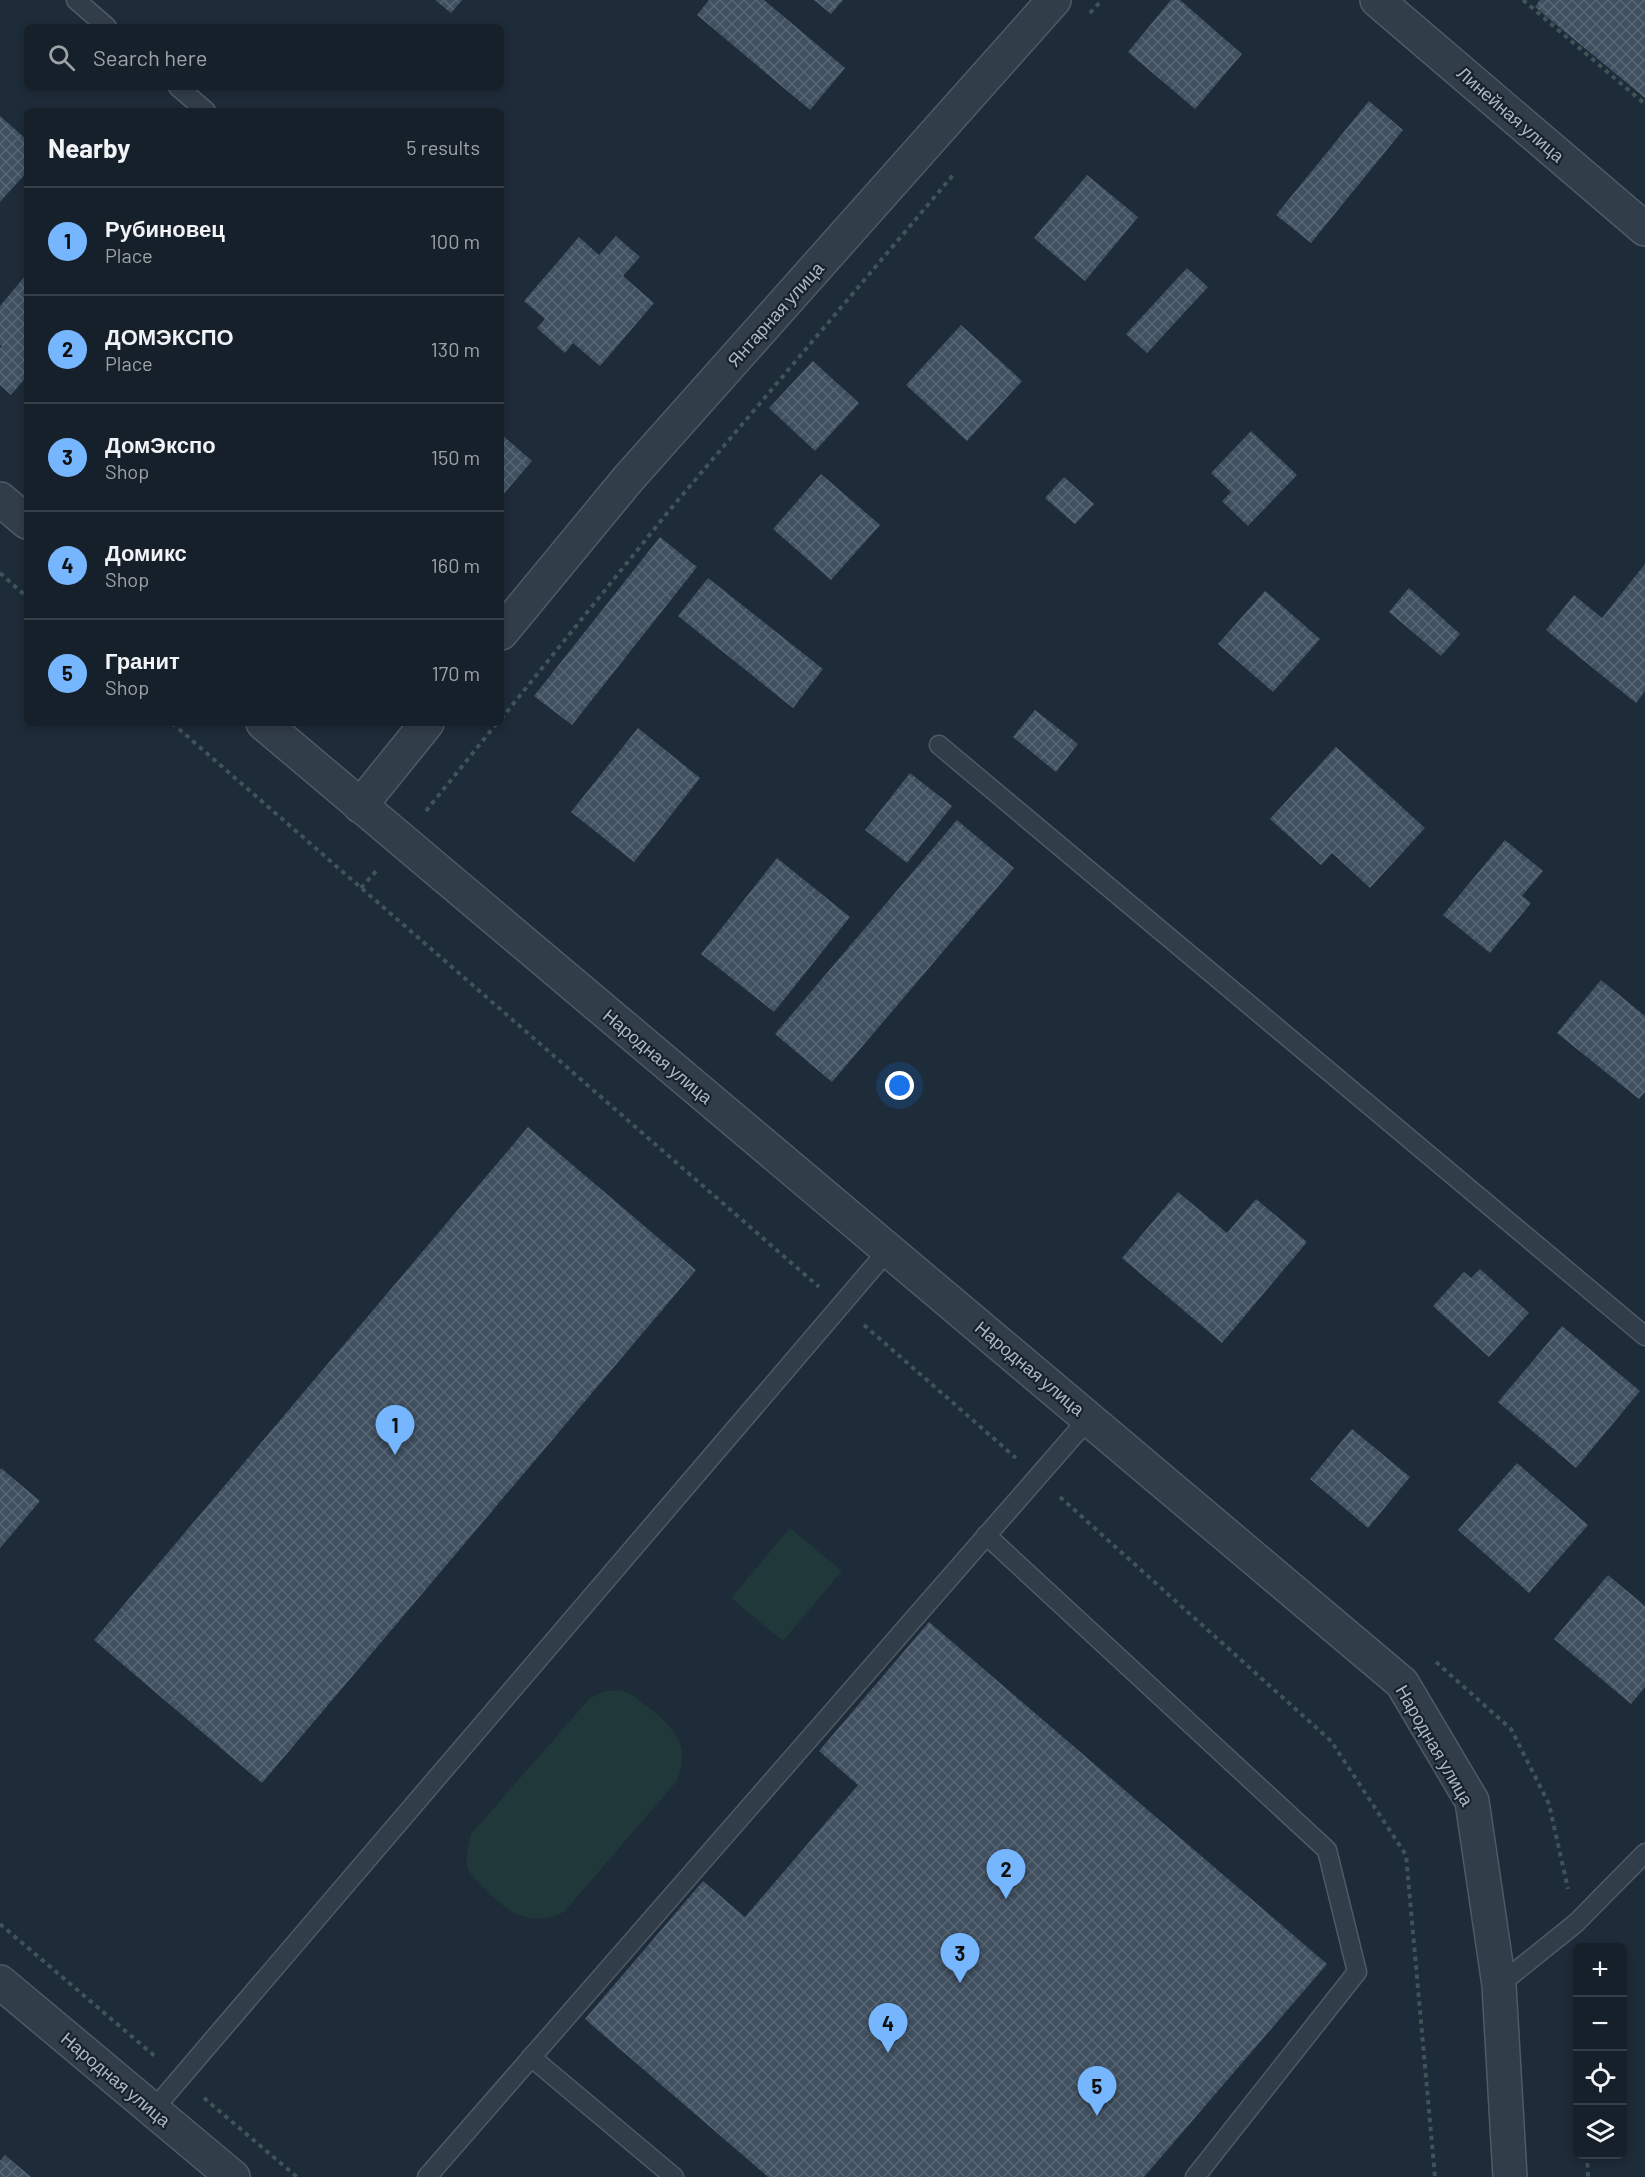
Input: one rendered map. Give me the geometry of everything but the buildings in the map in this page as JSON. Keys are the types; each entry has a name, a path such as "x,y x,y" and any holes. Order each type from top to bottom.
{"street":[{"name":"Янтарная улица","path":"504,629 628,479 1054,0"},
{"name":"Линейная улица","path":"1379,0 1645,229"},
{"path":"0,499 24,519"},
{"name":"Народная улица","path":"267,726 1402,1683 1472,1802 1499,1985 1510,2177"},
{"path":"360,806 425,726"},
{"name":"Народная улица","path":"0,1982 232,2177"}],"lane":[{"path":"76,0 104,24"},
{"path":"182,90 202,108"},
{"path":"939,745 1645,1336"},
{"path":"153,2110 889,1249"},
{"path":"427,2177 1089,1418"},
{"path":"986,1535 1327,1850 1357,1972 1196,2177"},
{"path":"1499,1985 1576,1923 1645,1853"},
{"path":"531,2057 675,2177"}],"path":[{"path":"1086,18 1102,0"},
{"path":"1523,0 1645,104"},
{"path":"504,715 668,512 954,174"},
{"path":"0,573 24,594"},
{"path":"175,726 1038,1477 1330,1741 1406,1855 1435,2177"},
{"path":"361,888 495,726"},
{"path":"1433,1660 1511,1730 1549,1804 1576,1923"},
{"path":"0,1924 297,2177"},
{"path":"1587,2159 1588,2177"}],"green space":[{"path":"790,1528 842,1571 783,1641 731,1598"},
{"path":"621,1690 653,1711 675,1734 682,1750 681,1769 677,1781 564,1912 541,1919 521,1916 502,1905 469,1871 467,1858 471,1834 590,1698 606,1691"}],"place":[{"name":"Рубиновец","path":"395,1455"},
{"name":"ДОМЭКСПО","path":"1006,1899"},
{"name":"ДомЭкспо","path":"960,1983"},
{"name":"Домикс","path":"888,2053"},
{"name":"Гранит","path":"1097,2116"}]}
